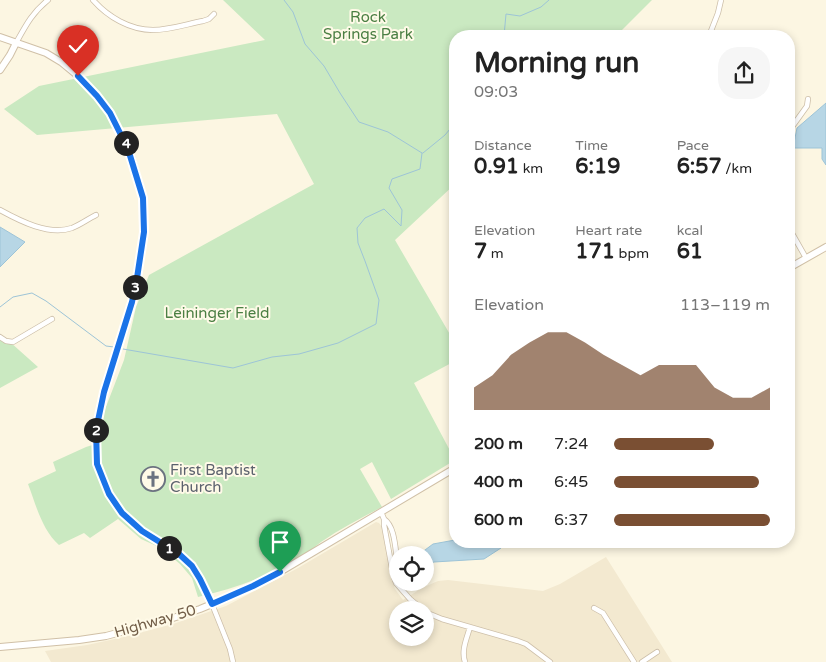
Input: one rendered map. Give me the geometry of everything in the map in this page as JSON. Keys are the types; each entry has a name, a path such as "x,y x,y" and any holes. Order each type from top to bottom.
{"street":[{"path":"0,70 30,18 48,0"},
{"path":"93,0 115,20 135,27 152,30 203,21 209,19 214,14"},
{"path":"711,30 721,0"},
{"path":"0,37 46,53 78,76 110,113 128,149 143,198 144,232 132,302 104,392 96,430 97,464 109,494 122,513 142,531 179,554 192,566 212,604 230,649 233,662"},
{"path":"795,123 807,106 808,99"},
{"path":"0,210 19,220 52,230 71,228 96,215"},
{"path":"795,239 806,258"},
{"path":"795,264 826,247"},
{"path":"0,337 12,342 52,319"},
{"name":"Highway 50","path":"0,647 106,636 170,619 212,604 280,572 449,472"},
{"path":"381,512 384,519 389,552"},
{"path":"384,519 389,523 395,546"},
{"path":"403,591 412,601"},
{"path":"594,608 603,613 634,662"},
{"path":"434,615 526,644 550,662"},
{"path":"465,662 463,658 464,650 470,627"},
{"path":"642,662 657,652"}],"shaded area":[{"path":"376,522 382,527 387,546 389,591 396,591 403,600 417,591 434,591 434,583 448,580 543,591 560,584 606,557 672,662 51,662 45,651 124,637 173,624 226,606 298,568"}],"green space":[{"path":"223,0 652,0 622,30 449,30 449,190 395,240 449,333 449,364 414,383 449,449 449,464 391,499 372,462 360,469 382,507 343,528 299,558 260,578 236,587 198,597 192,578 180,564 161,548 141,539 118,519 90,538 84,533 59,545 44,525 28,484 56,471 53,462 102,442 104,412 124,360 136,307 149,275 314,184 277,114 37,135 4,109 39,86 265,40"},
{"path":"0,337 10,342 38,367 0,388"}],"water":[{"path":"826,103 826,165 822,159 822,148 795,148 797,128"},
{"path":"0,227 25,242 0,267"},
{"path":"449,541 449,548 501,548 484,559 434,562 434,546 430,546"}],"waterway":[{"path":"284,0 293,12 305,44 324,66 359,122 388,132 422,153"},
{"path":"505,30 506,14 520,16 541,7 549,0"},
{"path":"423,153 449,130"},
{"path":"123,349 233,368 272,357 299,354 338,343 376,324 379,300 358,243 357,228 365,218 384,209 401,226 402,210 389,188 392,179 420,169 422,153"},
{"path":"0,307 13,297 32,293 46,301 106,346 114,347"}],"place":[{"name":"First Baptist Church","path":"153,479"}],"route":[{"path":"78,76 110,113 128,149 143,198 144,232 137,278 132,302 104,392 96,430 97,464 109,494 122,513 142,531 179,554 192,566 212,604 280,572"}],"park label":[{"name":"Rock Springs Park","path":"368,26"},
{"name":"Leininger Field","path":"217,313"}]}
